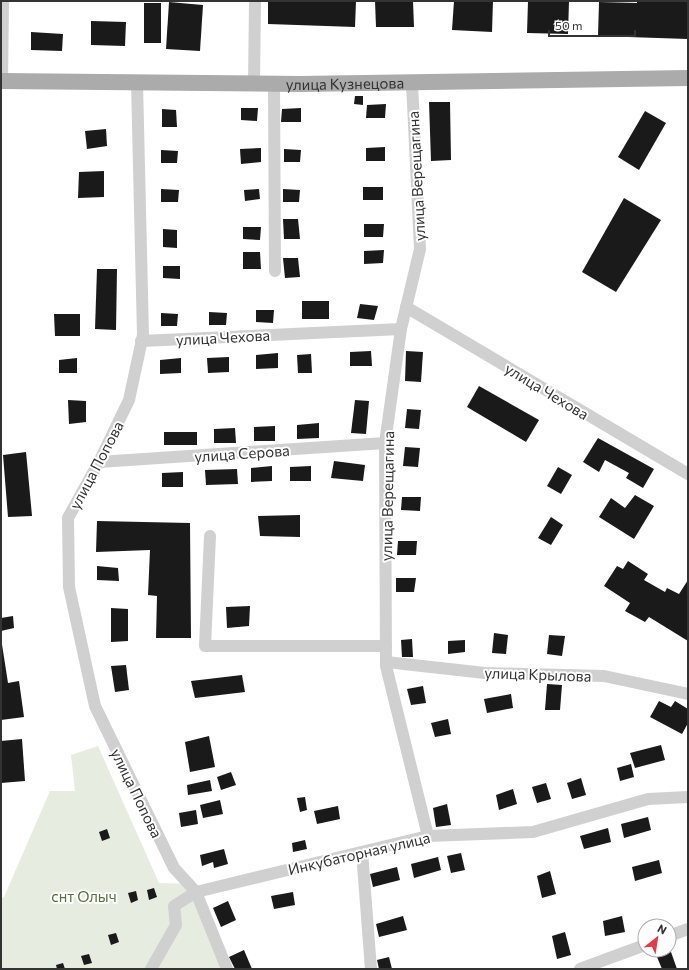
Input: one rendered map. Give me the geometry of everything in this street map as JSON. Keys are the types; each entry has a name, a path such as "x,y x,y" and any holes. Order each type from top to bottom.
{"main road":[{"name":"улица Кузнецова","path":"2,81 274,84 688,78"}],"street":[{"path":"2,81 3,1"},
{"path":"254,84 255,1"},
{"name":"улица Попова","path":"137,83 143,335 129,400 99,462 68,518 69,587 95,706 174,868 196,892"},
{"name":"улица Верещагина","path":"412,83 420,249 401,328 385,444 386,662 428,836"},
{"path":"274,84 275,271"},
{"name":"улица Чехова","path":"406,307 688,474"},
{"name":"улица Чехова","path":"141,341 401,328"},
{"name":"улица Серова","path":"99,462 385,444"},
{"path":"210,536 205,646 386,646"},
{"name":"улица Крылова","path":"386,662 485,673 604,676 688,694"},
{"name":"Инкубаторная улица","path":"151,969 176,925 174,906 196,892 428,836 533,832 648,799 688,797"},
{"path":"362,852 371,969"},
{"path":"196,892 226,969"},
{"path":"677,933 688,929"},
{"path":"580,969 637,948"}],"green space":[{"name":"снт Олыч","path":"98,746 159,883 193,884 223,969 1,969 1,898 4,897 50,791 75,791 71,755"}],"building":[{"path":"268,1 356,1 355,27 268,24"},
{"path":"375,1 413,1 414,27 376,27"},
{"path":"454,1 493,1 492,32 452,30"},
{"path":"528,1 569,1 568,34 527,33"},
{"path":"637,1 688,1 688,39 598,36 599,2 637,3"},
{"path":"169,2 203,5 200,51 166,49"},
{"path":"144,3 161,3 161,43 144,43"},
{"path":"91,21 126,22 125,46 91,45"},
{"path":"31,32 63,34 62,51 31,50"},
{"path":"355,96 363,96 363,105 354,104"},
{"path":"429,102 450,102 451,160 431,161"},
{"path":"386,104 385,118 366,118 367,105"},
{"path":"241,108 258,108 257,121 241,120"},
{"path":"301,108 301,122 281,122 282,109"},
{"path":"162,109 176,110 177,127 162,127"},
{"path":"645,111 666,123 639,170 618,157"},
{"path":"106,129 107,146 87,149 85,131"},
{"path":"385,147 385,161 366,161 366,148"},
{"path":"261,148 261,162 241,164 240,149"},
{"path":"284,149 301,150 300,162 284,162"},
{"path":"161,150 178,151 177,163 161,163"},
{"path":"104,171 104,197 78,198 79,172"},
{"path":"363,187 383,187 383,200 363,200"},
{"path":"161,189 179,190 178,202 161,202"},
{"path":"259,189 260,199 245,201 244,190"},
{"path":"283,189 300,190 299,202 283,202"},
{"path":"624,198 661,220 616,292 582,272"},
{"path":"283,219 298,219 300,239 284,239"},
{"path":"364,224 384,224 383,237 364,237"},
{"path":"243,227 261,227 260,240 243,239"},
{"path":"163,229 177,230 177,248 163,247"},
{"path":"384,250 383,263 364,264 364,251"},
{"path":"243,252 260,252 261,269 243,269"},
{"path":"283,258 298,258 300,277 285,278"},
{"path":"163,266 180,266 180,279 163,278"},
{"path":"97,269 117,269 116,330 95,329"},
{"path":"302,301 329,301 329,319 302,319"},
{"path":"360,304 378,306 374,320 357,318"},
{"path":"256,310 274,310 273,323 256,322"},
{"path":"209,312 227,313 226,325 209,325"},
{"path":"161,313 178,314 177,326 161,326"},
{"path":"54,314 80,314 80,336 55,336"},
{"path":"371,351 372,366 350,366 350,352"},
{"path":"406,351 423,352 421,382 405,381"},
{"path":"278,353 278,368 256,369 256,355"},
{"path":"311,354 312,373 298,373 297,355"},
{"path":"229,357 229,372 208,373 207,358"},
{"path":"77,358 77,373 59,373 59,360"},
{"path":"181,358 181,373 160,374 160,360"},
{"path":"479,386 539,420 526,442 467,407"},
{"path":"68,400 86,401 86,422 69,424"},
{"path":"355,400 369,401 366,434 351,433"},
{"path":"407,409 421,410 419,429 405,428"},
{"path":"319,423 319,438 297,439 297,425"},
{"path":"275,426 275,441 254,441 254,427"},
{"path":"235,428 236,443 214,443 214,429"},
{"path":"164,432 197,432 197,445 164,445"},
{"path":"598,438 654,469 643,488 626,478 629,473 605,460 599,472 583,462"},
{"path":"405,447 420,448 418,467 403,466"},
{"path":"26,452 32,516 8,517 3,455"},
{"path":"334,461 365,465 363,481 331,478"},
{"path":"272,466 272,481 251,482 251,468"},
{"path":"311,466 311,481 290,481 290,467"},
{"path":"558,467 572,475 561,494 547,486"},
{"path":"237,469 238,484 206,485 205,470"},
{"path":"183,472 183,487 162,487 162,473"},
{"path":"635,495 654,506 634,539 599,517 611,498 625,508"},
{"path":"402,497 421,497 420,511 401,510"},
{"path":"300,515 300,537 260,536 258,516"},
{"path":"551,517 563,525 551,545 538,538"},
{"path":"97,521 190,523 191,638 156,638 157,596 148,595 150,550 96,552"},
{"path":"398,541 417,541 416,555 397,555"},
{"path":"628,561 648,574 644,580 665,592 667,588 679,594 688,580 688,641 649,617 645,622 625,611 630,603 604,586 617,566 623,569"},
{"path":"97,566 118,568 119,581 97,580"},
{"path":"396,578 416,578 414,592 396,592"},
{"path":"250,606 249,626 227,628 226,607"},
{"path":"111,608 128,609 128,641 111,642"},
{"path":"13,616 14,628 1,631 1,618"},
{"path":"494,633 508,635 506,654 492,653"},
{"path":"549,635 565,636 562,656 547,654"},
{"path":"1,638 8,683 19,681 24,717 1,720"},
{"path":"412,639 413,657 402,657 401,640"},
{"path":"465,640 465,652 448,654 448,641"},
{"path":"126,665 129,690 115,692 111,666"},
{"path":"242,675 245,692 195,698 191,681"},
{"path":"547,684 562,685 560,710 545,710"},
{"path":"423,686 426,703 411,705 407,689"},
{"path":"511,694 513,708 487,713 484,699"},
{"path":"659,701 671,707 675,701 688,709 688,723 682,734 650,717"},
{"path":"448,719 451,734 435,737 431,723"},
{"path":"209,736 215,767 190,772 185,742"},
{"path":"22,739 25,781 1,783 1,741"},
{"path":"661,745 665,760 635,768 630,753"},
{"path":"631,764 634,777 620,781 617,768"},
{"path":"231,772 236,785 221,790 217,777"},
{"path":"581,778 586,795 572,799 567,783"},
{"path":"210,780 212,791 188,795 187,785"},
{"path":"546,783 551,799 537,803 532,787"},
{"path":"513,789 517,804 499,810 496,795"},
{"path":"305,797 307,810 300,812 297,798"},
{"path":"220,800 223,814 203,818 200,805"},
{"path":"447,804 451,825 436,827 433,808"},
{"path":"338,806 340,819 317,824 314,811"},
{"path":"196,810 198,824 181,827 179,813"},
{"path":"648,817 651,830 624,838 621,824"},
{"path":"608,828 611,842 584,849 580,836"},
{"path":"107,829 110,838 102,841 99,832"},
{"path":"305,840 307,849 293,852 292,843"},
{"path":"224,849 228,864 214,868 213,862 202,866 200,855"},
{"path":"461,853 465,870 451,873 447,856"},
{"path":"438,857 441,870 414,878 411,864"},
{"path":"659,860 662,873 635,881 632,867"},
{"path":"397,867 400,880 373,887 370,874"},
{"path":"550,871 556,894 542,898 537,876"},
{"path":"154,888 157,897 149,900 147,890"},
{"path":"136,891 138,900 131,903 128,893"},
{"path":"293,892 295,905 274,909 271,896"},
{"path":"228,901 236,920 221,927 213,908"},
{"path":"403,916 407,930 379,937 376,924"},
{"path":"622,916 625,932 605,936 603,921"},
{"path":"565,932 571,955 557,959 552,936"},
{"path":"116,933 119,942 111,945 108,935"},
{"path":"244,950 252,969 235,969 229,957"},
{"path":"89,954 92,963 84,965 81,956"},
{"path":"389,957 392,969 379,969 377,960"},
{"path":"657,958 673,958 677,969 662,969"},
{"path":"63,963 65,969 57,969 56,965"}]}
